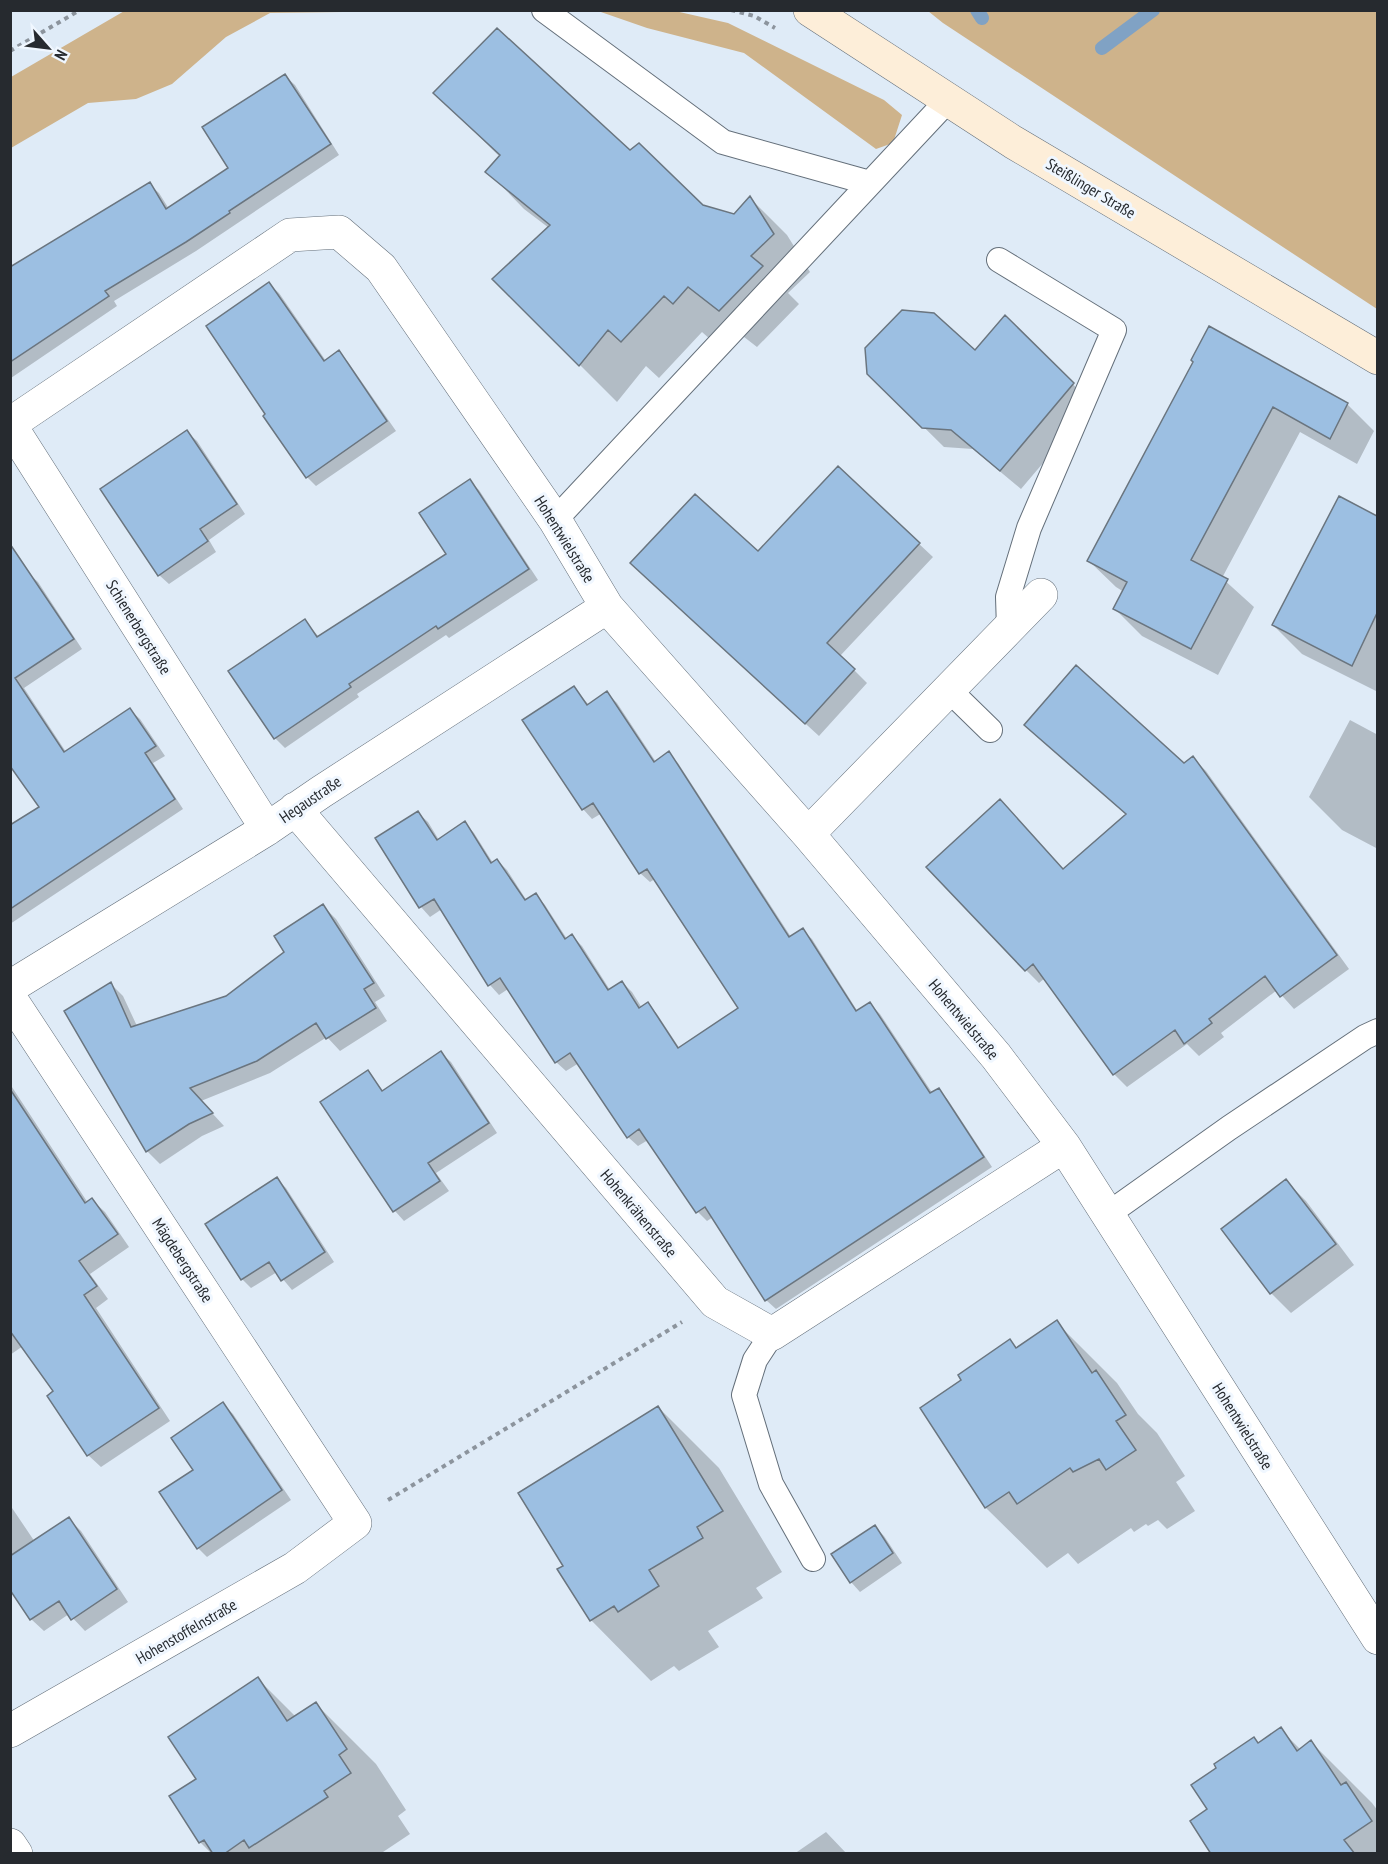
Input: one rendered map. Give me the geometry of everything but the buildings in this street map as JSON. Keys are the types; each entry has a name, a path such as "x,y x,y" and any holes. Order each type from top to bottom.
{"street":[{"name":"Steißlinger Straße","path":"810,10 1013,142 1377,358"},
{"name":"Hohentwielstraße","path":"339,232 381,268 555,520 607,607 808,834 996,1056 1064,1146 1377,1638"},
{"name":"Schienerbergstraße","path":"267,829 10,425 290,235 339,232"},
{"path":"808,834 1041,595"},
{"name":"Hegaustraße","path":"10,987 267,829 607,607"},
{"name":"Hohenkrähenstraße","path":"295,809 715,1302 772,1334"},
{"name":"Mägdebergstraße","path":"10,998 355,1522"},
{"path":"772,1334 1064,1146"},
{"name":"Hohenstoffelnstraße","path":"10,1731 295,1568 355,1522"},
{"path":"10,1845 15,1854"}],"lane":[{"path":"544,10 723,142 870,183"},
{"path":"555,520 948,100"},
{"path":"999,260 1114,330 1029,528 1008,597 1009,628"},
{"path":"949,690 990,730"},
{"path":"1108,1214 1229,1128 1377,1031"},
{"path":"772,1334 755,1359 744,1395 771,1484 813,1559"}],"path":[{"path":"10,51 80,10"},
{"path":"355,1522 367,1512 715,1302"}],"shaded area":[{"path":"126,10 346,11 270,13 226,37 172,84 136,99 88,103 11,148 11,77"},
{"path":"598,11 675,11 728,23 884,100 902,115 893,143 876,149 744,53 647,28"},
{"path":"928,11 1377,11 1377,309 943,23"}],"waterway":[{"path":"977,10 982,18"},
{"path":"1102,48 1153,10"}]}
